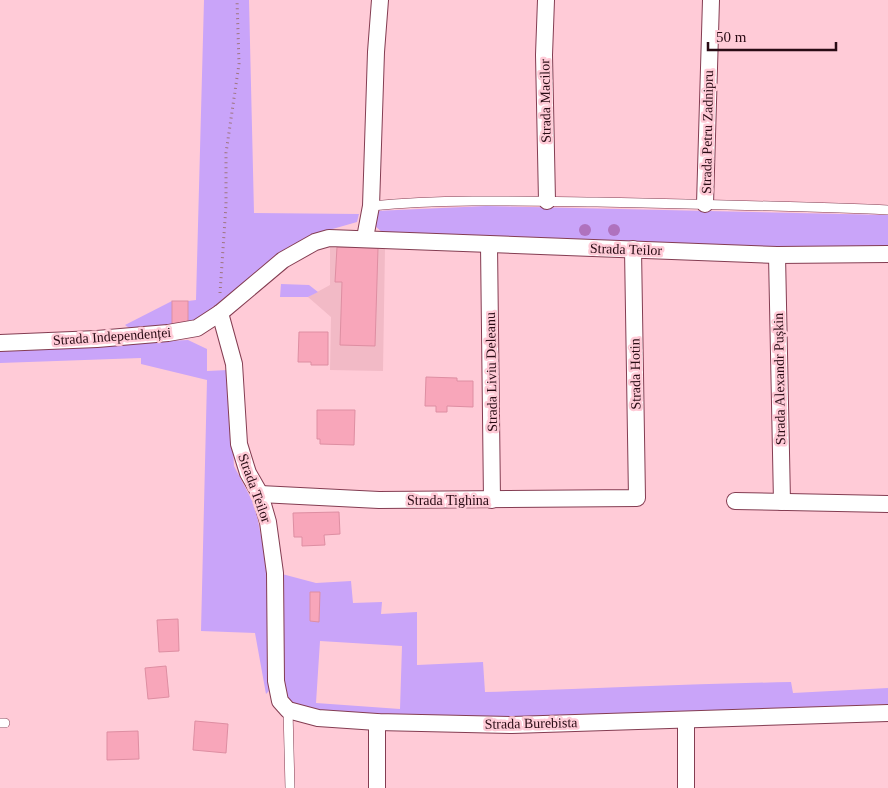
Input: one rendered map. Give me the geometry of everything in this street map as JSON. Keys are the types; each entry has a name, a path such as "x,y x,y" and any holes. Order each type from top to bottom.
{"street":[{"path":"364,238 370,206 380,0"},
{"name":"Strada Macilor","path":"546,0 544,54 546,201"},
{"name":"Strada Petru Zadnipru","path":"705,204 711,0"},
{"name":"Strada Teilor","path":"288,710 280,701 276,681 275,573 268,522 260,494 248,473 239,444 234,364 220,314 283,260 315,242 329,238 777,255 888,254"},
{"name":"Strada Liviu Deleanu","path":"490,245 492,500"},
{"name":"Strada Hotin","path":"633,249 637,498"},
{"name":"Strada Alexandr Pușkin","path":"777,255 782,502"},
{"name":"Strada Independenței","path":"0,343 97,339 184,331 197,328 220,314"},
{"name":"Strada Tighina","path":"260,494 379,500 637,498"},
{"path":"735,501 888,504"},
{"path":"288,710 318,718 377,722 377,788"},
{"name":"Strada Burebista","path":"377,722 512,725 888,713"},
{"path":"686,720 686,788"}],"lane":[{"path":"370,206 406,202 467,200 705,204 888,210"},
{"path":"288,710 290,788"}],"path":[{"path":"220,314 219,286 226,205 226,153 239,64 237,0"}],"shaded area":[{"path":"204,0 249,0 254,213 359,214 357,222 329,230 290,246 197,320 188,324 188,301 196,300"},
{"path":"486,206 888,215 888,246 779,247 384,234 374,225 375,211"},
{"path":"330,247 385,248 383,371 330,370 331,317 308,297 330,285"},
{"path":"281,284 309,285 318,292 308,297 280,297"},
{"path":"172,301 172,324 132,330 125,325"},
{"path":"188,340 207,349 207,371 228,370 234,466 255,506 266,561 269,594 270,690 266,694 255,633 201,631 207,380 141,364 141,358 0,363 0,348"},
{"path":"282,574 316,583 351,581 353,603 382,602 381,614 417,612 417,665 483,662 485,692 791,682 793,693 888,688 888,704 527,719 399,717 304,710 290,702 283,690","holes":["320,641 402,646 400,709 316,703"]}],"building":[{"path":"337,247 378,248 375,346 340,345 342,282 335,282"},
{"path":"172,301 188,301 188,324 172,324"},
{"path":"299,332 328,332 328,365 311,365 311,362 298,362"},
{"path":"426,377 457,378 457,381 473,381 473,407 447,406 447,412 436,412 436,406 425,406"},
{"path":"317,410 355,410 354,445 320,444 320,439 317,439"},
{"path":"339,512 340,534 324,535 325,545 302,546 302,537 294,537 293,513"},
{"path":"310,592 320,592 319,622 310,621"},
{"path":"178,619 179,651 159,652 157,620"},
{"path":"166,666 169,697 148,699 145,668"},
{"path":"195,721 228,724 226,753 193,750"},
{"path":"138,731 139,759 107,760 107,732"}]}
